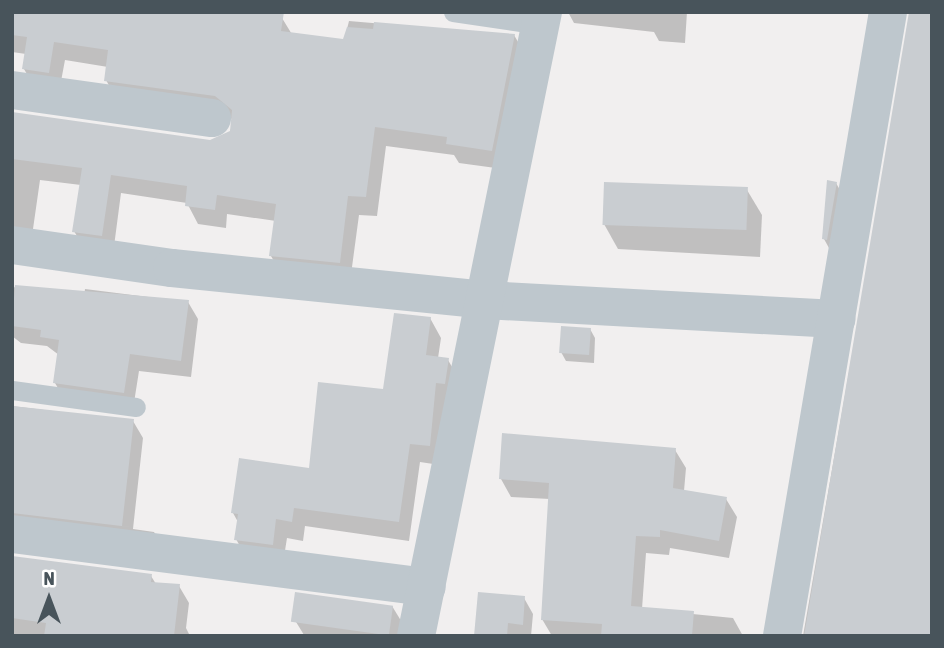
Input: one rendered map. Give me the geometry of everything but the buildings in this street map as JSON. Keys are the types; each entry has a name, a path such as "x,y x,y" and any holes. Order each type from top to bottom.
{"street":[{"path":"782,636 888,12"},
{"path":"416,636 542,18"},
{"path":"12,90 212,118"},
{"path":"12,245 172,268 485,300 836,319"},
{"path":"12,534 428,586"}],"lane":[{"path":"453,12 542,18"},
{"path":"12,390 136,407"}]}
